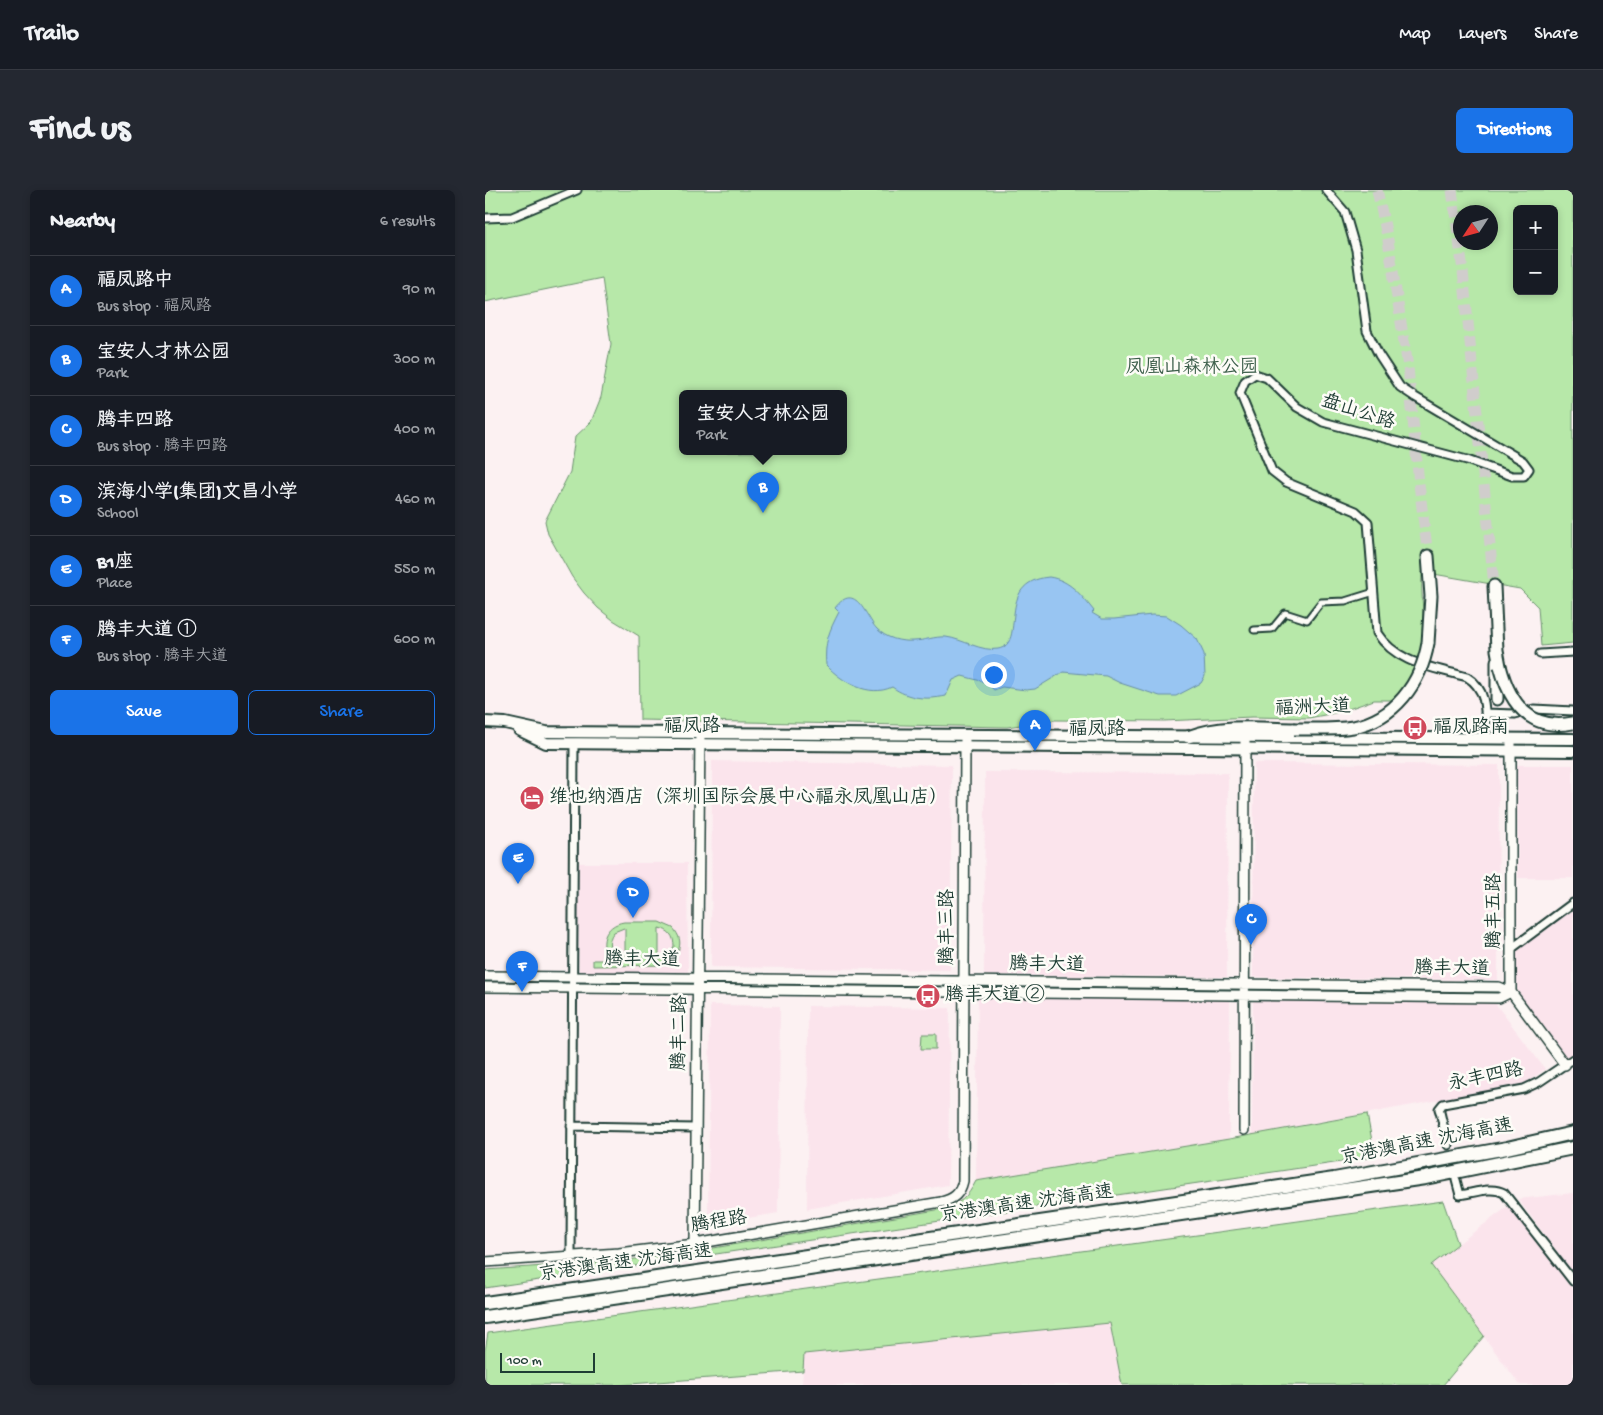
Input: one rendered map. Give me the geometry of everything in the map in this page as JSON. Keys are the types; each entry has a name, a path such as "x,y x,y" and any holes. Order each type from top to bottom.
{"highway":[{"name":"京港澳高速 沈海高速","path":"485,1303 1334,1180 1489,1152 1573,1133"},
{"name":"京港澳高速 沈海高速","path":"485,1317 1425,1178 1573,1148"}],"main road":[{"name":"福洲大道","path":"1187,737 1201,732 1231,728 1294,729 1355,726 1371,722 1386,713 1406,695 1417,679 1424,662 1428,643 1431,596 1428,556"},
{"path":"1494,586 1497,700"},
{"path":"1497,650 1508,692 1526,714 1545,722 1573,723"},
{"name":"福凤路","path":"485,722 505,723 546,732 1573,740"},
{"name":"福凤路","path":"505,723 546,743 574,744 1573,751"},
{"path":"1075,736 1075,747"}],"street":[{"path":"485,218 512,217 577,190"},
{"name":"盘山公路","path":"1326,190 1345,212 1356,250 1367,331 1379,355 1400,387 1415,398 1523,461 1529,469 1525,476 1512,476 1467,460 1323,422 1297,407 1267,378 1255,374 1245,381 1240,394 1272,471 1285,482 1356,510 1368,522 1377,633 1384,644 1404,658 1471,680 1482,693 1485,701 1486,739"},
{"path":"1254,630 1272,629 1285,614 1307,620 1321,602 1345,601 1371,593"},
{"path":"1540,654 1573,652"},
{"path":"1485,713 1515,714 1534,709 1573,711"},
{"name":"腾丰二路","path":"695,1244 700,733"},
{"name":"腾丰三路","path":"956,1196 961,1189 963,1181 965,735"},
{"path":"1244,1130 1245,737"},
{"name":"腾丰五路","path":"1511,739 1511,992"},
{"path":"571,1256 574,744"},
{"path":"1511,949 1573,903"},
{"name":"腾丰大道","path":"485,976 1499,987 1511,992"},
{"name":"腾丰大道","path":"485,987 1499,998 1511,992"},
{"path":"1511,992 1565,1066"},
{"name":"永丰四路","path":"1448,1145 1439,1109 1443,1104 1524,1088 1539,1082 1573,1060"},
{"path":"571,1126 696,1128"},
{"path":"1456,1180 1460,1195 1492,1190 1499,1190 1504,1193 1573,1281"},
{"name":"腾程路","path":"485,1262 619,1253 695,1244 941,1202 956,1196"}],"shaded area":[{"path":"712,761 952,765 950,970 711,967"},
{"path":"1254,763 1499,765 1498,980 1253,977"},
{"path":"1517,765 1573,765 1573,878 1518,878"},
{"path":"985,772 1228,773 1227,977 984,975"},
{"path":"578,863 687,863 688,972 579,972"},
{"path":"1573,910 1573,1053 1564,1059 1516,990 1515,952"},
{"path":"978,996 1230,999 1229,1139 976,1181"},
{"path":"1253,999 1495,1003 1545,1069 1525,1084 1252,1135"},
{"path":"710,1005 780,1006 778,1213 708,1225"},
{"path":"808,1006 950,1008 948,1185 807,1209"},
{"path":"1573,1193 1573,1273 1518,1199"},
{"path":"1510,1205 1573,1289 1573,1385 1520,1385 1430,1265"},
{"path":"1110,1323 1122,1385 802,1385 804,1354"}],"green space":[{"name":"凤凰山森林公园","path":"485,190 1573,190 1573,643 1541,646 1538,607 1520,589 1422,572 1422,649 1419,661 1409,681 1391,700 1374,700 1340,712 1309,718 1252,717 1164,721 1055,720 1007,727 640,720 639,636 613,620 584,593 572,577 548,534 545,521 570,472 575,437 591,422 601,397 611,344 602,278 485,302"},
{"path":"624,922 659,922 673,928 680,943 675,965 593,966 593,960 610,960 604,948 605,936 617,924","holes":["659,928 666,930 670,934 674,946 669,956 659,960","625,929 625,960 616,956 610,945 611,936 614,932"]},
{"path":"922,1034 936,1034 936,1049 921,1049"},
{"path":"1367,1114 1375,1157 485,1288 485,1270 620,1261 696,1251 942,1209 962,1200 970,1192 976,1181"},
{"path":"1443,1201 1458,1244 1431,1265 1484,1336 1443,1385 1122,1385 1110,1323 804,1354 803,1371 617,1385 485,1385 485,1351 488,1333"}],"water":[{"path":"1049,577 1063,581 1075,589 1094,611 1092,613 1102,619 1152,615 1167,616 1181,625 1197,639 1204,654 1205,676 1201,683 1176,696 1160,696 1120,683 1106,676 1063,672 1035,689 1026,690 1002,687 994,690 985,682 962,676 953,680 946,696 925,698 905,694 892,687 874,691 856,686 840,677 826,665 828,637 839,612 835,608 842,600 855,599 877,629 893,639 913,641 946,637 985,649 998,649 1007,645 1011,636 1014,613 1022,590 1032,581"}],"tunnel":[{"path":"1377,190 1388,240 1408,367 1428,556"},
{"path":"1452,190 1463,271 1494,586"}],"place":[{"name":"宝安人才林公园","path":"763,513"},
{"name":"福凤路南","path":"1415,728"},
{"name":"福凤路中","path":"1035,751"},
{"name":"维也纳酒店（深圳国际会展中心福永凤凰山店）","path":"532,798"},
{"name":"B1座","path":"518,884"},
{"name":"滨海小学(集团)文昌小学","path":"633,918"},
{"name":"腾丰四路","path":"1251,945"},
{"name":"腾丰大道 ①","path":"522,992"},
{"name":"腾丰大道 ②","path":"928,996"}]}
